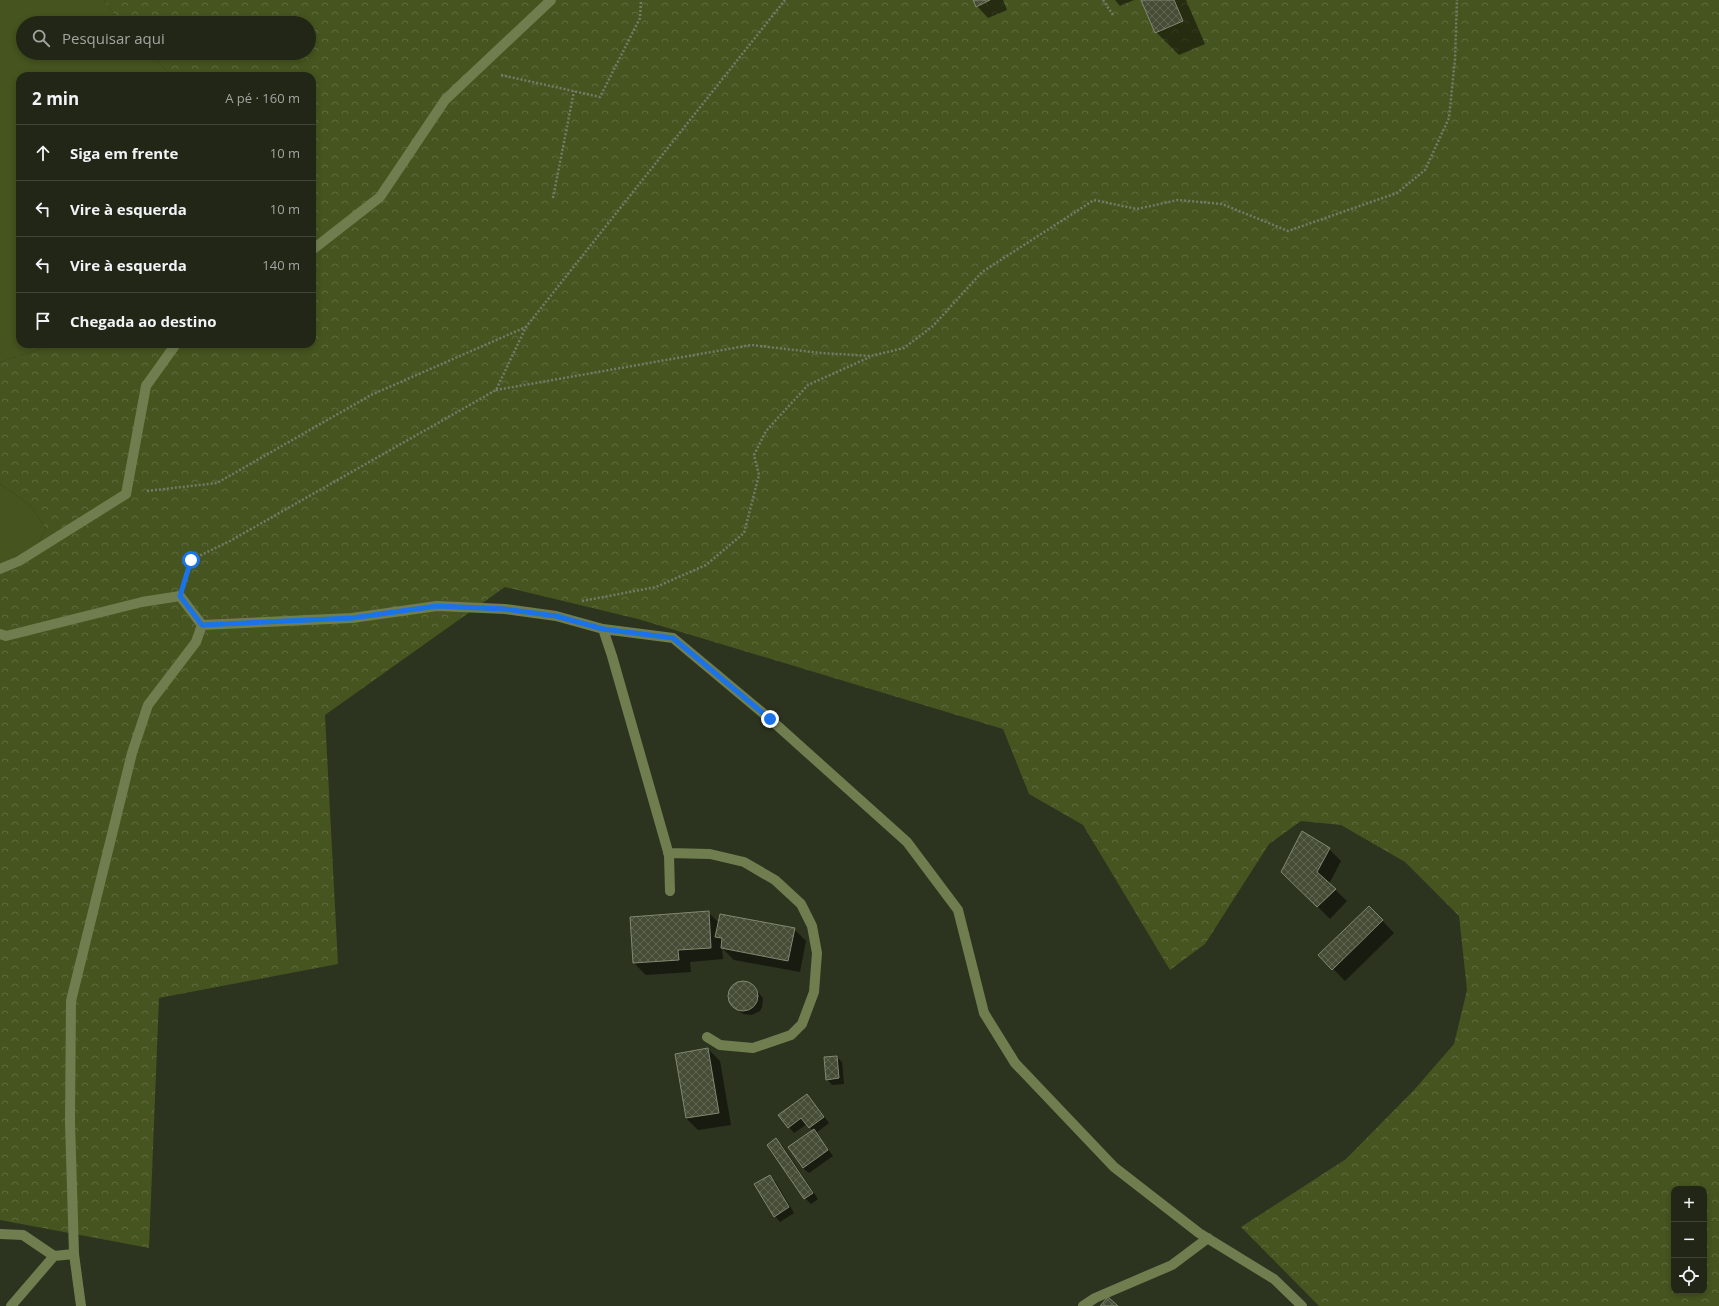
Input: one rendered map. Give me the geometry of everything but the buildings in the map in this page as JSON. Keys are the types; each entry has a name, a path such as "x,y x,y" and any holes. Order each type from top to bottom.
{"street":[{"path":"316,247 380,197 446,100 551,0"},
{"path":"0,569 19,561 126,494 146,386 173,348"},
{"path":"0,634 6,636 142,602 180,596 202,625"},
{"path":"202,625 352,618 437,606 505,609 556,616 603,629 673,638 770,719 906,842 958,910 984,1014 1015,1063 1114,1167 1208,1238 1274,1279 1302,1306"},
{"path":"81,1306 74,1254 70,1122 71,1001 132,753 148,705 196,642 202,625"},
{"path":"603,629 668,853 670,891"},
{"path":"668,853 710,854 744,862 775,880 801,904 812,926 817,953 814,992 802,1024 791,1035 753,1048 720,1045 707,1037"},
{"path":"0,1234 23,1235 54,1256 74,1254"},
{"path":"1083,1306 1095,1298 1172,1265 1208,1238"},
{"path":"11,1306 54,1256"}],"path":[{"path":"477,70 600,97 640,18 641,0"},
{"path":"496,390 526,327 785,0"},
{"path":"1103,0 1113,15"},
{"path":"556,616 576,602 656,587 706,565 744,533 759,475 754,455 766,431 808,386 871,356 904,348 933,326 982,272 1094,200 1137,209 1178,200 1222,204 1288,231 1397,193 1425,170 1449,118 1455,59 1457,0"},
{"path":"553,198 574,91"},
{"path":"126,494 217,483 371,395 526,327"},
{"path":"180,596 191,560 230,541 496,390 751,345 821,354 871,356"}],"green space":[{"path":"0,0 104,0 115,16 16,16 16,60 155,60 168,72 16,72 16,348 41,348 0,362"},
{"path":"104,0 1719,0 1719,1306 1319,1306 1241,1227 1346,1159 1414,1090 1454,1044 1467,990 1459,916 1405,862 1341,825 1301,821 1269,844 1205,944 1170,970 1083,825 1029,794 1003,729 638,619 505,587 325,715 338,964 159,998 149,1248 0,1220 0,565 37,545 46,529 30,505 0,484 0,362 41,348 316,348 316,72 168,72 155,60 316,60 316,16 115,16"},
{"path":"0,484 30,505 46,529 37,545 0,565"}],"route":[{"path":"191,560 180,596 202,625 352,618 437,606 505,609 556,616 603,629 673,638 770,719"}]}
